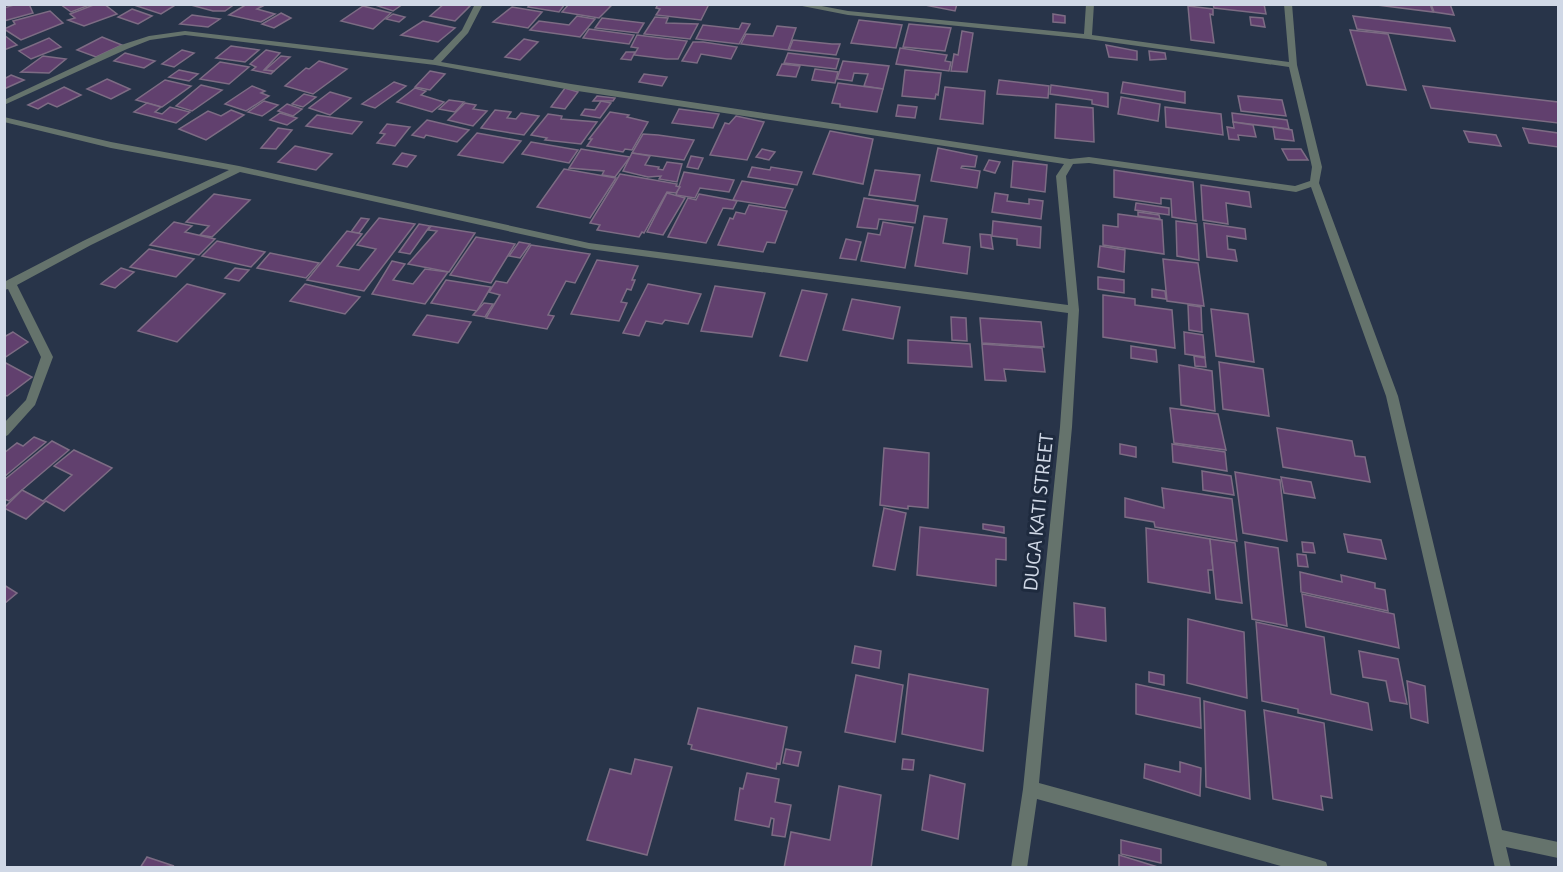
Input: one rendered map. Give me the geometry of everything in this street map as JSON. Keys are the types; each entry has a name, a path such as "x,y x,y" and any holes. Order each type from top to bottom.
{"street":[{"path":"435,63 465,31 479,4"},
{"path":"795,4 848,13 1088,37 1293,65"},
{"path":"1088,37 1090,4"},
{"path":"1288,4 1293,65 1317,166 1314,183 1392,396 1503,867"},
{"path":"4,103 124,47 149,38 185,33 435,63 571,87 1071,162 1089,160 1296,189 1314,183"},
{"path":"4,119 111,145 239,169 590,246 1074,310"},
{"name":"DUGA KATI STREET","path":"1019,867 1031,789 1065,439 1074,310 1061,176 1071,162"},
{"path":"4,432 32,402 47,357 8,286 87,243 239,169"},
{"path":"1031,789 1320,867"},
{"path":"1497,837 1558,850"}],"building":[{"path":"17,4 29,4 33,13 4,21 4,8"},
{"path":"60,4 92,4 71,12"},
{"path":"96,4 104,4 117,14 84,26 68,20 75,18 70,14"},
{"path":"131,4 177,4 161,14"},
{"path":"235,4 225,11 213,11 191,5"},
{"path":"247,4 263,6 257,9 275,14 261,22 229,15"},
{"path":"372,4 403,4 393,11"},
{"path":"444,4 470,6 455,21 430,16"},
{"path":"530,4 565,4 559,12 528,7"},
{"path":"569,4 611,6 599,18 562,12"},
{"path":"658,4 709,4 701,20 656,15 660,9 656,8"},
{"path":"920,4 957,4 955,11"},
{"path":"1213,4 1264,4 1266,14 1214,8"},
{"path":"1369,4 1430,4 1433,12"},
{"path":"1431,4 1450,4 1454,15 1434,12"},
{"path":"363,6 391,13 373,29 341,21"},
{"path":"1188,6 1213,9 1213,15 1210,14 1214,43 1191,40"},
{"path":"512,7 542,12 528,28 493,22"},
{"path":"132,9 152,16 138,24 118,17"},
{"path":"50,11 63,23 21,40 4,29 15,24 13,21"},
{"path":"281,13 291,18 274,28 262,24"},
{"path":"393,14 405,17 399,22 386,19"},
{"path":"1053,14 1065,16 1065,23 1053,22"},
{"path":"192,15 220,19 208,27 180,24"},
{"path":"577,16 595,19 580,37 530,30 539,21 569,25"},
{"path":"1353,16 1450,28 1455,41 1357,29"},
{"path":"655,17 668,18 666,23 698,24 690,39 644,34"},
{"path":"1250,17 1263,18 1265,27 1251,25"},
{"path":"602,18 644,23 638,33 595,28"},
{"path":"859,20 902,25 896,48 851,43"},
{"path":"423,21 455,28 438,42 401,35"},
{"path":"742,23 750,24 739,44 696,39 703,25 739,29"},
{"path":"909,24 951,28 945,51 903,47"},
{"path":"777,26 796,28 788,50 741,44 746,34 773,36"},
{"path":"589,29 634,35 629,44 583,38"},
{"path":"1350,30 1388,34 1406,90 1367,85"},
{"path":"962,31 973,33 967,72 951,71 954,54 958,55"},
{"path":"4,35 17,45 4,50"},
{"path":"637,35 687,41 678,59 667,59 634,55 638,48 631,47"},
{"path":"102,37 122,45 96,57 77,50"},
{"path":"49,38 61,47 31,59 19,51"},
{"path":"524,39 538,42 520,60 505,57"},
{"path":"793,40 840,44 836,55 789,50"},
{"path":"693,42 737,47 731,59 701,54 697,63 682,61"},
{"path":"1106,45 1137,51 1137,60 1109,57"},
{"path":"231,46 259,50 245,62 216,58"},
{"path":"900,48 947,55 945,61 951,62 949,71 896,64"},
{"path":"182,50 194,53 174,67 162,64"},
{"path":"266,50 280,53 264,70 274,71 271,74 252,70 256,67 250,64"},
{"path":"1149,51 1165,53 1166,59 1150,60"},
{"path":"626,52 635,52 631,60 621,59"},
{"path":"125,53 155,61 144,68 114,61"},
{"path":"788,53 839,59 836,69 784,63"},
{"path":"43,56 66,59 49,73 21,72"},
{"path":"281,56 290,57 274,71 265,70"},
{"path":"319,61 347,69 313,94 285,86 306,68 309,69"},
{"path":"843,61 889,66 883,89 864,86 868,74 854,73 852,81 837,79"},
{"path":"220,62 249,67 229,84 200,79"},
{"path":"782,64 800,66 796,77 777,75"},
{"path":"815,69 838,72 835,83 812,80"},
{"path":"179,70 198,74 189,81 169,77"},
{"path":"905,70 941,73 938,95 936,94 935,99 902,96"},
{"path":"430,71 445,74 430,90 415,87"},
{"path":"644,74 667,77 662,86 639,82"},
{"path":"11,75 24,80 4,89 4,79"},
{"path":"107,79 130,89 111,99 87,89"},
{"path":"165,80 191,86 162,107 136,100"},
{"path":"999,80 1049,86 1048,98 997,94"},
{"path":"394,82 406,86 375,108 362,104"},
{"path":"1123,82 1185,92 1185,103 1121,93"},
{"path":"838,83 883,89 877,112 840,107 840,104 832,103"},
{"path":"201,85 222,90 192,111 176,106"},
{"path":"1051,85 1108,93 1108,107 1092,104 1092,100 1050,94"},
{"path":"252,86 265,91 261,93 269,96 246,111 225,104"},
{"path":"1423,86 1558,102 1558,123 1431,108"},
{"path":"64,87 81,95 57,107 48,103 38,109 28,105"},
{"path":"945,87 985,91 983,124 940,119"},
{"path":"415,88 426,91 421,95 444,102 432,112 397,102"},
{"path":"565,88 578,92 565,109 551,107"},
{"path":"330,92 351,98 330,115 309,108"},
{"path":"304,94 316,97 303,107 292,104"},
{"path":"597,96 615,98 613,101 593,101"},
{"path":"1238,96 1282,100 1286,116 1241,111"},
{"path":"1121,97 1160,104 1158,121 1118,114"},
{"path":"449,100 464,102 455,112 439,109"},
{"path":"264,101 278,105 262,116 248,112"},
{"path":"601,101 611,103 600,118 581,115 585,109 595,110"},
{"path":"147,103 161,107 155,112 162,114 170,107 190,112 176,123 134,112"},
{"path":"465,103 476,105 473,109 487,111 473,126 448,120"},
{"path":"287,104 302,109 293,116 278,111"},
{"path":"1056,104 1093,108 1094,142 1055,138"},
{"path":"898,105 917,107 915,118 896,116"},
{"path":"1165,107 1221,114 1223,135 1166,127"},
{"path":"679,109 719,114 713,128 672,123"},
{"path":"231,110 244,115 206,140 179,129 208,111 221,116"},
{"path":"495,110 511,112 507,118 516,119 521,113 539,116 524,135 481,128"},
{"path":"610,112 629,115 627,117 648,122 632,150 625,149 623,152 587,146 592,139 589,139"},
{"path":"280,113 297,118 287,125 270,120"},
{"path":"1232,113 1287,120 1289,129 1233,122"},
{"path":"548,114 562,116 561,119 597,122 581,144 545,140 547,138 531,135"},
{"path":"317,115 362,122 352,134 306,126"},
{"path":"736,116 764,122 747,160 710,155 725,123 729,124"},
{"path":"427,120 469,130 457,142 426,135 424,138 412,135"},
{"path":"1233,122 1253,125 1256,137 1238,135 1239,140 1229,139 1227,127 1234,128"},
{"path":"387,124 410,127 395,146 377,143 385,134 380,133"},
{"path":"1273,127 1292,130 1294,141 1275,139"},
{"path":"278,128 292,130 276,149 261,148"},
{"path":"1523,128 1558,133 1558,147 1529,143"},
{"path":"830,131 873,139 863,184 813,174"},
{"path":"1464,131 1496,135 1501,146 1469,142"},
{"path":"477,133 521,141 503,163 458,155"},
{"path":"643,134 694,140 684,160 632,153"},
{"path":"531,142 578,150 569,163 522,154"},
{"path":"295,146 332,154 316,170 278,162"},
{"path":"938,148 977,156 975,167 962,166 961,168 980,171 977,188 931,181"},
{"path":"581,149 630,157 615,177 602,175 604,171 569,168"},
{"path":"762,149 775,152 769,160 756,157"},
{"path":"1282,149 1301,149 1308,160 1288,160"},
{"path":"402,153 416,156 407,167 393,164"},
{"path":"632,153 650,156 645,165 659,167 658,169 663,170 667,162 682,164 677,182 659,179 661,176 648,177 623,171"},
{"path":"691,156 703,158 698,169 687,167"},
{"path":"989,160 1000,162 995,173 984,170"},
{"path":"1013,161 1047,165 1045,192 1011,187"},
{"path":"752,167 770,170 771,167 802,172 797,185 748,177"},
{"path":"564,169 616,178 590,218 537,207"},
{"path":"875,170 920,175 915,201 869,195"},
{"path":"1114,170 1193,182 1196,221 1172,217 1171,199 1161,198 1161,204 1114,197"},
{"path":"684,172 734,180 729,192 700,188 695,198 676,195"},
{"path":"620,174 677,184 676,186 680,187 676,193 667,192 644,233 642,232 639,237 597,230 600,225 590,223"},
{"path":"742,181 793,189 785,208 733,200"},
{"path":"1201,185 1249,192 1251,207 1226,203 1228,224 1203,220"},
{"path":"667,193 685,198 663,235 647,232"},
{"path":"995,193 1008,195 1007,201 1029,204 1029,199 1043,201 1041,219 992,212"},
{"path":"214,194 250,200 212,237 200,235 209,226 186,222"},
{"path":"699,194 737,201 733,209 723,208 706,243 668,237 688,198 696,200"},
{"path":"864,198 918,206 915,223 879,219 877,229 857,227"},
{"path":"1136,203 1169,208 1169,215 1135,210"},
{"path":"749,205 787,211 775,243 767,242 763,252 718,245 730,218 733,219 736,212 745,214"},
{"path":"1138,212 1159,215 1160,219 1138,216"},
{"path":"1118,214 1162,220 1164,254 1103,245 1103,225 1118,227"},
{"path":"924,216 947,219 943,243 970,247 967,274 915,266"},
{"path":"361,218 369,219 359,233 351,232"},
{"path":"379,218 415,224 364,291 307,280 347,231 362,234 337,266 359,270 376,249 357,245"},
{"path":"993,221 1041,227 1040,248 1017,245 1017,239 992,236"},
{"path":"1176,221 1197,224 1199,260 1177,256"},
{"path":"174,222 192,226 185,232 215,239 199,255 150,245"},
{"path":"883,222 913,227 905,268 861,261 868,233 880,235"},
{"path":"1204,223 1245,229 1246,239 1227,236 1228,249 1235,250 1237,261 1207,257"},
{"path":"419,224 430,226 410,254 399,252"},
{"path":"431,226 475,233 449,272 408,264 437,231 428,230"},
{"path":"980,234 991,235 993,249 981,247"},
{"path":"476,237 515,244 491,283 450,275"},
{"path":"846,239 861,242 856,260 840,258"},
{"path":"217,241 265,252 251,267 202,256"},
{"path":"519,242 530,244 520,258 509,256"},
{"path":"531,245 590,254 575,283 566,281 548,315 554,316 547,329 486,318 500,295 489,292 496,281 507,283"},
{"path":"1100,246 1125,250 1124,272 1098,267"},
{"path":"149,249 194,259 176,277 130,267"},
{"path":"270,253 319,263 306,278 257,268"},
{"path":"1163,259 1198,263 1204,306 1167,301"},
{"path":"597,260 638,266 632,280 635,280 631,290 627,289 621,302 627,303 619,321 571,314"},
{"path":"392,261 405,264 393,280 413,284 425,269 448,272 425,304 372,294"},
{"path":"121,268 134,272 115,288 101,284"},
{"path":"235,268 249,270 239,281 225,278"},
{"path":"1098,277 1124,280 1124,293 1098,289"},
{"path":"446,280 491,287 477,311 431,303"},
{"path":"187,284 225,294 177,342 138,331"},
{"path":"305,284 360,297 345,314 290,301"},
{"path":"648,284 701,294 688,324 665,320 662,324 646,321 639,336 623,333"},
{"path":"715,286 765,293 752,337 701,331"},
{"path":"1152,289 1165,291 1166,299 1152,297"},
{"path":"802,290 827,294 807,361 780,356"},
{"path":"1103,295 1135,299 1135,305 1172,310 1175,348 1103,337"},
{"path":"852,299 900,307 893,339 843,330"},
{"path":"484,303 493,304 485,317 473,315"},
{"path":"1188,305 1201,307 1202,332 1189,330"},
{"path":"1211,309 1248,314 1254,362 1216,356"},
{"path":"427,315 471,322 458,343 413,335"},
{"path":"951,317 966,318 967,341 952,340"},
{"path":"980,318 1041,322 1044,347 982,343"},
{"path":"13,332 28,342 4,358 4,337"},
{"path":"1184,332 1203,335 1205,357 1185,354"},
{"path":"908,340 970,344 972,367 908,363"},
{"path":"982,344 1042,348 1045,372 1004,369 1006,381 985,380"},
{"path":"1131,346 1156,350 1157,362 1131,358"},
{"path":"1194,356 1205,358 1206,367 1195,366"},
{"path":"4,362 32,377 7,396 4,395"},
{"path":"1219,362 1263,369 1269,416 1223,409"},
{"path":"1179,365 1212,371 1215,411 1181,405"},
{"path":"1170,408 1218,414 1226,450 1174,443"},
{"path":"1277,428 1352,441 1355,456 1365,457 1370,482 1283,467"},
{"path":"34,437 46,442 4,477 4,453 17,443 23,446"},
{"path":"52,441 69,450 9,501 4,499 4,480"},
{"path":"1120,444 1136,447 1136,457 1120,454"},
{"path":"1172,444 1225,452 1227,471 1173,462"},
{"path":"884,448 929,453 928,508 908,506 908,509 880,505"},
{"path":"74,450 112,468 64,511 46,501 26,519 4,508 22,490 43,501 72,475 54,466"},
{"path":"1202,471 1231,476 1234,495 1203,490"},
{"path":"1235,472 1280,480 1287,541 1243,533"},
{"path":"1281,477 1311,482 1315,498 1284,493"},
{"path":"1162,488 1232,499 1237,541 1155,527 1154,522 1125,517 1125,498 1164,508"},
{"path":"884,508 906,513 895,570 873,566"},
{"path":"983,524 1004,527 1004,533 983,529"},
{"path":"920,527 1006,538 1006,560 996,559 996,586 917,575"},
{"path":"1146,528 1210,539 1213,570 1208,570 1210,593 1148,582"},
{"path":"1344,534 1381,540 1386,559 1348,552"},
{"path":"1210,539 1235,543 1242,603 1216,599"},
{"path":"1245,542 1278,548 1287,626 1252,619"},
{"path":"1302,542 1313,543 1315,553 1303,552"},
{"path":"1297,554 1306,555 1308,567 1298,566"},
{"path":"1300,572 1342,582 1341,575 1375,583 1375,588 1385,590 1388,611 1301,592"},
{"path":"4,585 17,593 4,604"},
{"path":"1302,594 1394,614 1399,648 1306,627"},
{"path":"1074,603 1105,608 1106,641 1075,636"},
{"path":"1188,619 1244,632 1247,698 1187,683"},
{"path":"1256,622 1324,637 1331,694 1368,703 1372,730 1298,713 1298,709 1262,701"},
{"path":"855,646 881,651 879,668 852,663"},
{"path":"1359,651 1398,659 1407,704 1390,701 1386,681 1363,677"},
{"path":"1149,672 1164,675 1164,685 1149,682"},
{"path":"909,674 988,689 983,751 902,734"},
{"path":"856,675 903,685 895,742 845,732"},
{"path":"1407,681 1425,686 1428,723 1411,718"},
{"path":"1136,684 1200,698 1201,728 1136,714"},
{"path":"1204,701 1245,711 1250,799 1206,787"},
{"path":"698,708 787,727 780,764 777,763 776,769 691,749 692,745 688,744"},
{"path":"1264,710 1324,723 1332,798 1321,796 1323,810 1273,799"},
{"path":"786,749 801,752 798,766 783,763"},
{"path":"635,759 672,767 647,855 587,840 610,769 631,774"},
{"path":"903,759 914,760 913,770 902,769"},
{"path":"1180,762 1201,768 1200,796 1144,778 1145,764 1180,772"},
{"path":"747,773 779,779 775,802 791,805 785,837 772,835 774,819 771,818 769,827 735,820 740,788 743,789"},
{"path":"930,775 965,784 958,839 922,830"},
{"path":"839,786 881,795 871,868 784,868 791,832 830,840"},
{"path":"1121,840 1161,849 1161,863 1121,854"},
{"path":"1119,855 1161,868 1119,868"},
{"path":"147,857 174,866 140,868"}]}
